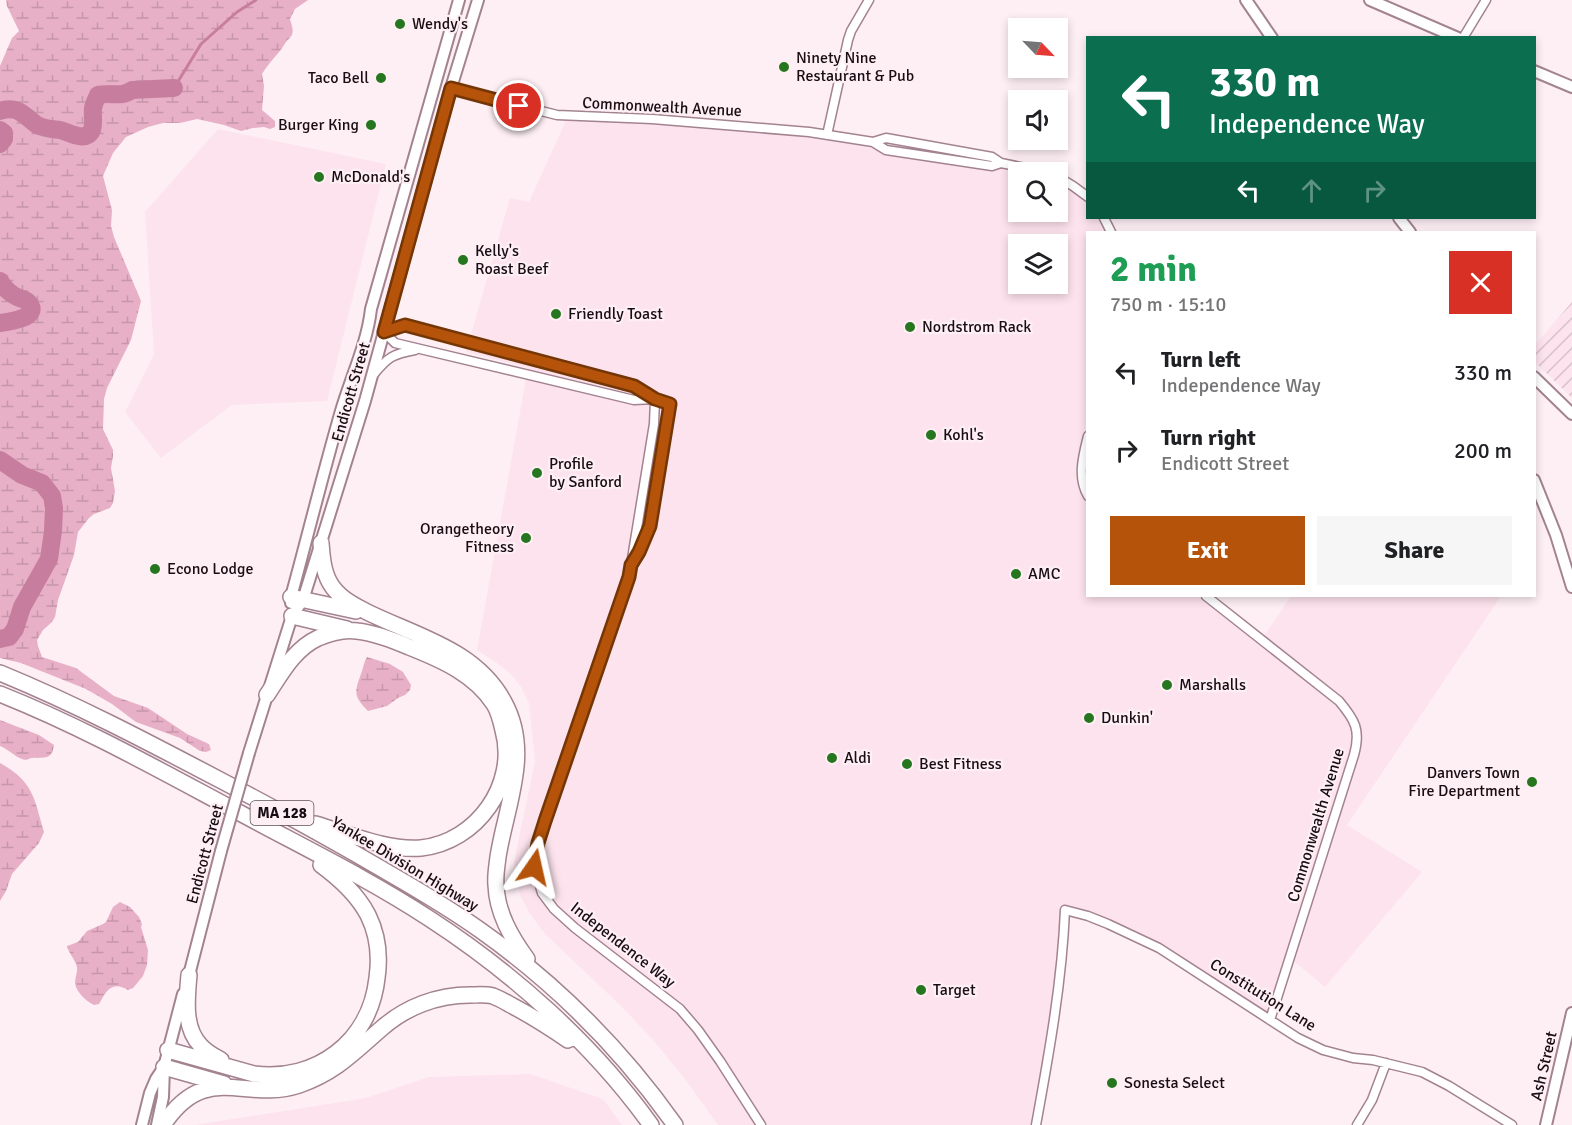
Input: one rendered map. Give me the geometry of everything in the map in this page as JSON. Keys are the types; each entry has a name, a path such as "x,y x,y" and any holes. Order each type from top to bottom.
{"highway":[{"path":"321,543 322,557 330,583 347,601 437,643 465,659 486,676 512,716 518,748 517,767 500,846 496,885 501,913 507,929 546,983"},
{"path":"297,599 376,616"},
{"path":"287,815 391,846 421,848 438,844 466,830 476,822 494,800 505,772 506,740 495,706 468,676 451,665 393,640 292,616"},
{"path":"267,695 288,663 307,644 339,631 356,631"},
{"name":"Yankee Division Highway","path":"0,673 99,717 287,815 450,910 509,952 596,1030 675,1125"},
{"name":"Yankee Division Highway","path":"0,694 100,739 352,873 431,920 502,971 545,1008 615,1079 651,1125"},
{"path":"168,1050 242,1071 266,1075 297,1073 334,1055 355,1035 366,1019 376,989 379,964 374,930 361,903 340,879 280,835"},
{"path":"189,975 187,1004 190,1028 195,1038 199,1045 209,1053 242,1071"},
{"path":"163,1125 180,1103 204,1090 218,1087 282,1088 296,1086 316,1078 334,1069 389,1022 409,1009 447,996 493,996 525,1012 594,1057"},
{"path":"164,1067 238,1087"}],"main road":[{"name":"Endicott Street","path":"157,1125 164,1097 164,1067 221,851 297,599 339,418 369,327 371,309 459,0"},
{"name":"Endicott Street","path":"297,599 321,543 384,332 451,88 478,0"},
{"path":"1246,0 1271,36"},
{"path":"1370,0 1453,36"},
{"path":"1536,72 1572,87"},
{"path":"435,84 451,88"},
{"path":"1400,219 1409,231"},
{"path":"369,327 384,332"},
{"path":"1536,379 1572,414"},
{"path":"1536,485 1556,535 1572,587"},
{"name":"Ash Street","path":"1546,1125 1572,1013"},
{"name":"Endicott Street","path":"142,1125 150,1093 164,1067"}],"street":[{"path":"827,135 848,40 869,0"},
{"path":"1464,36 1486,0"},
{"name":"Commonwealth Avenue","path":"451,88 547,113 568,116 652,119 809,132 873,142 886,150 992,166 1001,163 1008,164"},
{"path":"1068,183 1086,196"},
{"name":"Independence Way","path":"631,565 650,526 670,404 655,399 634,386 405,325 384,332 395,343 418,349 634,400 655,399"},
{"path":"371,376 385,361 397,353 418,349"},
{"name":"Independence Way","path":"655,399 654,424 629,577 542,832 534,867 542,893 554,909 680,1009 720,1061 761,1125"},
{"path":"1086,444 1081,465 1082,484 1086,492"},
{"name":"Commonwealth Avenue","path":"1207,597 1340,700 1356,727 1358,741 1354,755 1270,1020"},
{"name":"Constitution Lane","path":"1036,1125 1052,1032 1064,940 1065,910 1089,916 1159,948 1298,1038 1323,1050 1422,1072 1512,1125"},
{"path":"1357,1125 1371,1100 1386,1063"}],"shaded area":[{"path":"568,116 652,119 873,142 947,158 1008,167 1008,222 1068,222 1068,184 1086,196 1086,219 1104,219 1110,231 1086,231 1086,444 1081,465 1086,487 1086,597 1207,597 1262,639 1290,597 1500,597 1347,825 1422,872 1325,987 1290,958 1270,1020 1159,948 1065,910 1036,1125 718,1125 653,1040 622,1007 545,934 530,914 520,895 514,862 535,761 529,703 511,674 477,650 528,368 466,352 510,198 529,202"},
{"path":"218,129 386,164 327,401 232,405 161,458 125,412 154,354 145,212"},
{"path":"1572,302 1572,398 1536,363 1536,344"},
{"path":"530,1074 603,1099 622,1125 195,1125 366,1098 429,1077"}],"green space":[{"path":"6,0 308,0 295,9 290,19 293,28 292,35 262,74 264,86 262,110 275,121 275,127 241,131 197,119 148,127 126,137 113,153 103,176 112,210 111,226 114,237 141,301 131,340 107,388 104,399 103,429 113,450 111,468 115,491 110,508 94,514 78,532 74,555 58,600 55,617 37,640 42,657 76,668 114,696 148,708 187,734 209,744 211,750 206,752 200,751 180,738 136,722 112,704 86,689 21,663 0,658 0,66 12,38 19,31"},
{"path":"367,657 390,664 403,672 411,685 410,690 387,706 368,711 359,701 356,692"},
{"path":"0,720 39,735 54,745 51,754 25,760 0,746"},
{"path":"0,763 26,784 35,800 44,832 39,843 12,874 0,901"},
{"path":"120,902 130,907 142,924 148,950 147,965 143,976 133,988 128,990 113,987 99,1004 94,1005 77,990 75,983 77,967 67,946 78,942 87,931 106,922 113,907"}],"waterway":[{"path":"174,88 201,44 237,12 256,0"},
{"path":"0,111 16,110 40,126 84,136 91,132 93,108 98,95 124,94 132,90 174,88"},
{"path":"0,130 4,133 4,139 0,144"},
{"path":"0,281 12,294 28,302 32,308 27,316 0,323"},
{"path":"0,460 22,475 42,483 52,496 54,508 49,559 22,607 15,629 9,637 0,639"}],"place":[{"name":"Wendy's","path":"400,24"},
{"name":"Ninety Nine Restaurant & Pub","path":"784,67"},
{"name":"Taco Bell","path":"381,78"},
{"name":"Burger King","path":"371,125"},
{"name":"McDonald's","path":"319,177"},
{"name":"Kelly's Roast Beef","path":"463,260"},
{"name":"Friendly Toast","path":"556,314"},
{"name":"Nordstrom Rack","path":"910,327"},
{"name":"Kohl's","path":"931,435"},
{"name":"Profile by Sanford","path":"537,473"},
{"name":"Orangetheory Fitness","path":"526,538"},
{"name":"Econo Lodge","path":"155,569"},
{"name":"AMC","path":"1016,574"},
{"name":"Marshalls","path":"1167,685"},
{"name":"Dunkin'","path":"1089,718"},
{"name":"Aldi","path":"832,758"},
{"name":"Best Fitness","path":"907,764"},
{"name":"Danvers Town Fire Department","path":"1532,782"},
{"name":"Target","path":"921,990"},
{"name":"Sonesta Select","path":"1112,1083"}],"route":[{"path":"519,106 451,88 384,332 405,325 634,386 655,399 670,404 650,526 631,565 629,577 545,821 534,867"}]}
